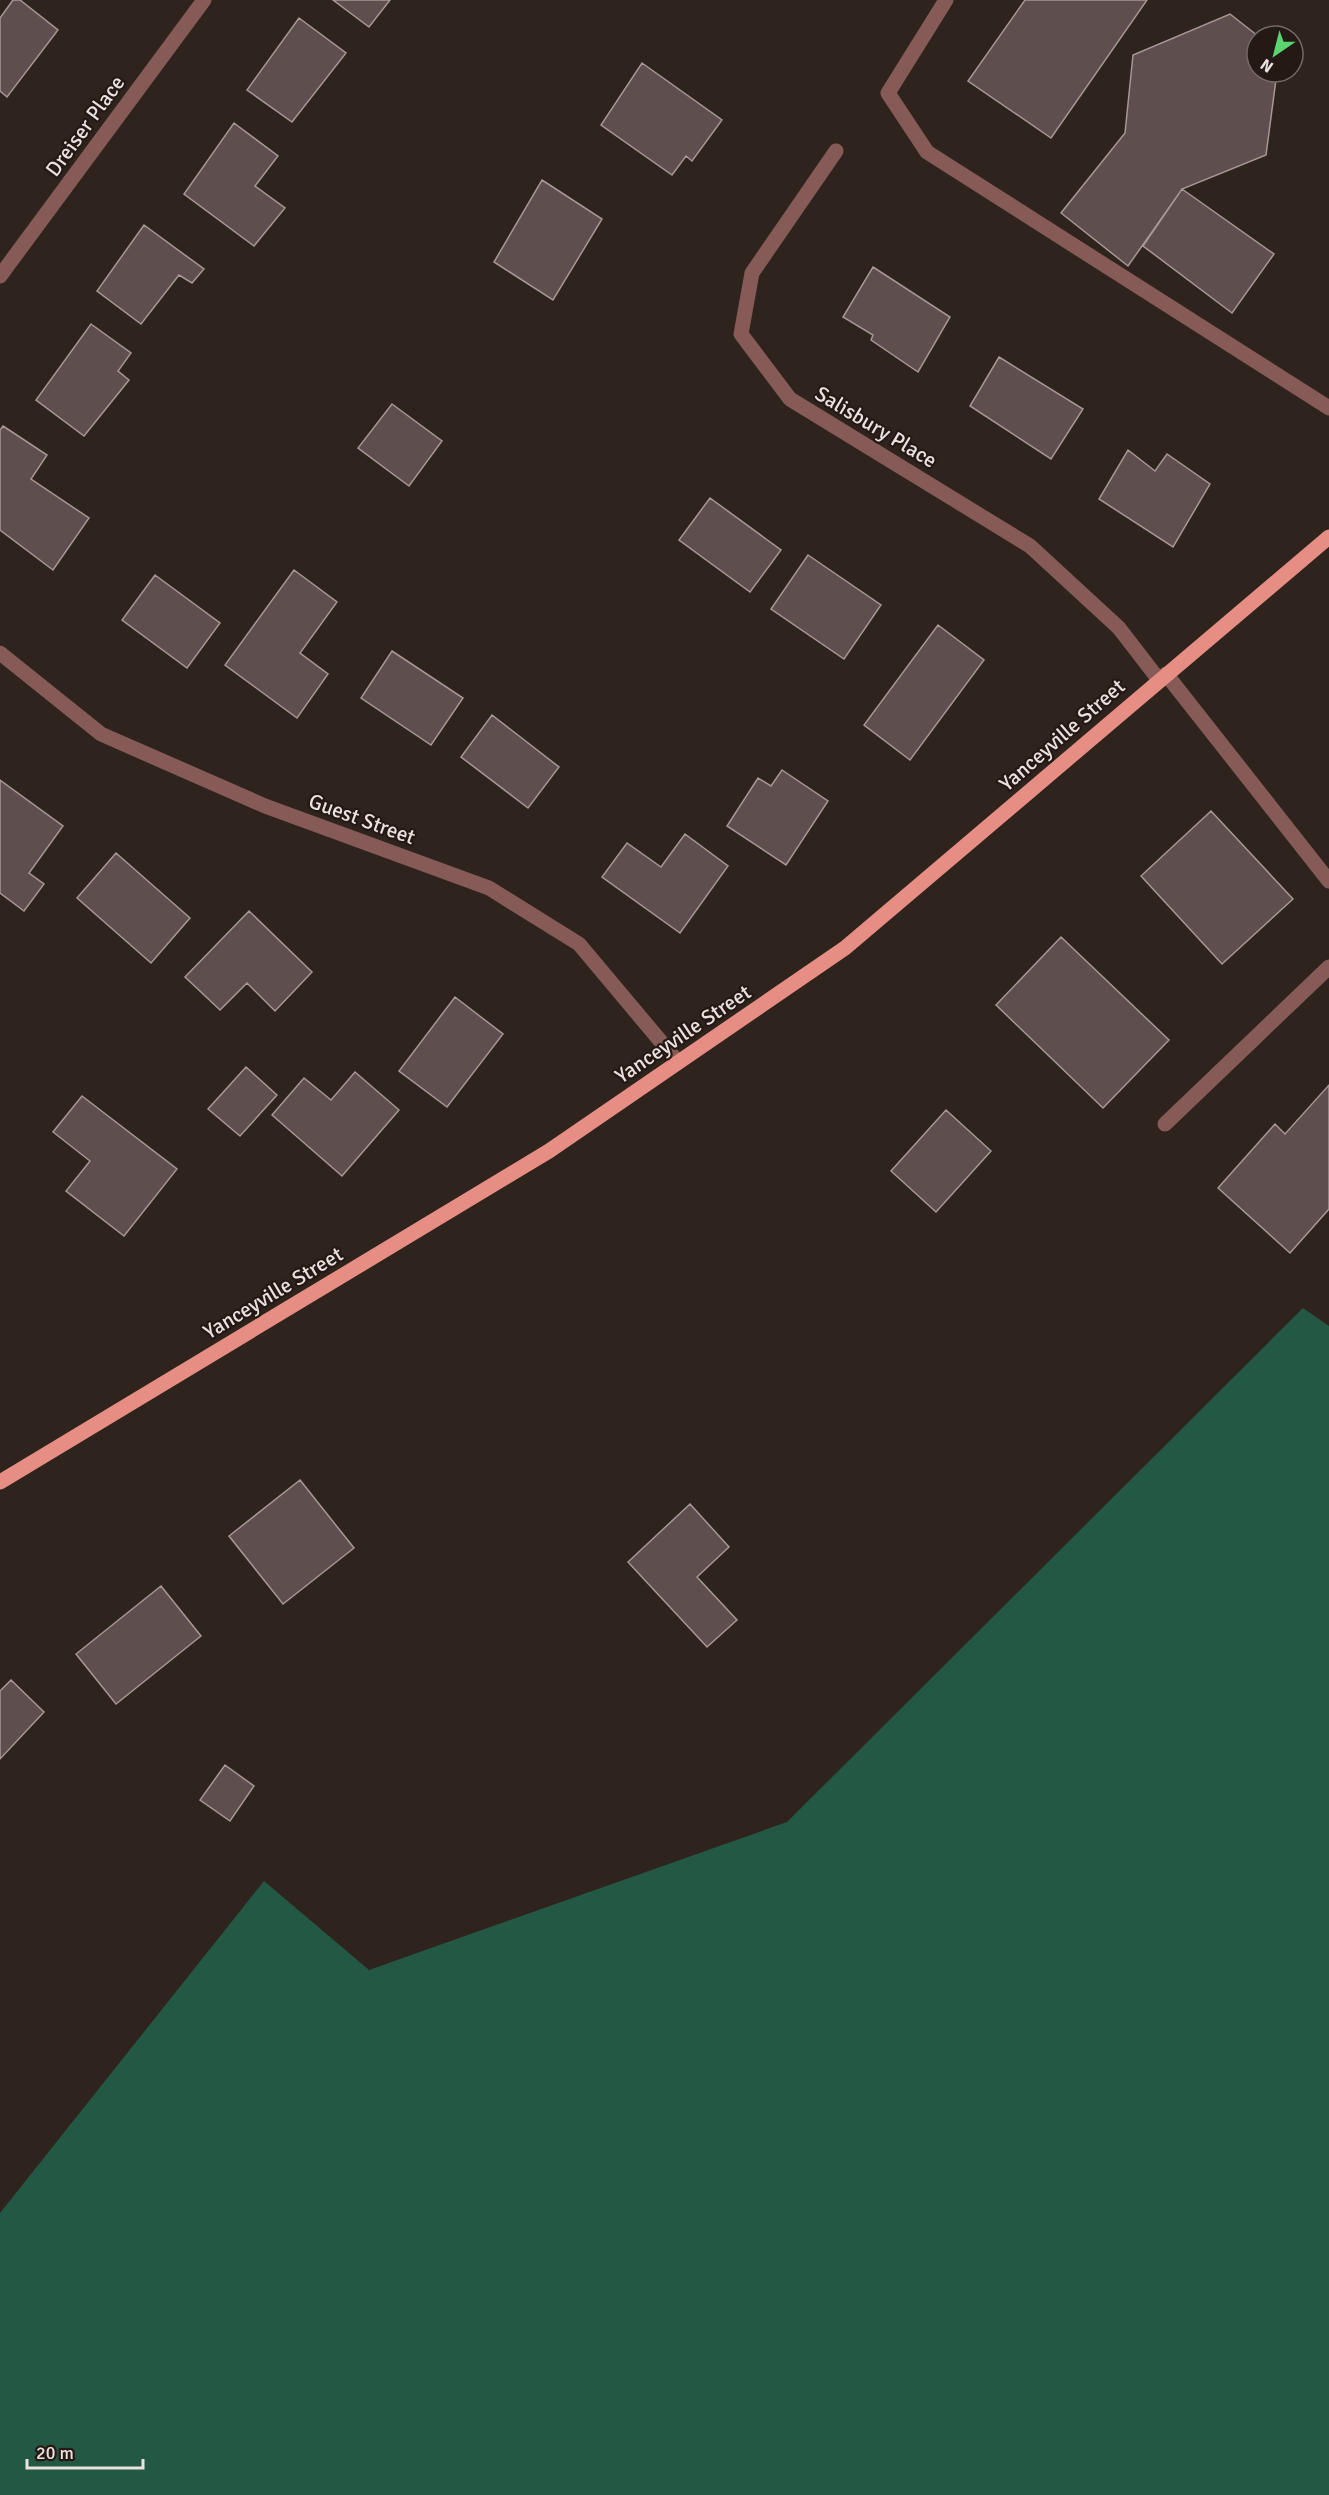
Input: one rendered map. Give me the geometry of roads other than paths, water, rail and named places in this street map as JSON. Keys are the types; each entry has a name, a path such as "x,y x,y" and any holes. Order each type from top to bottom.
{"main road":[{"name":"Yanceyville Street","path":"0,1482 549,1151 845,948 1329,537"}],"street":[{"name":"Dreiser Place","path":"0,276 204,0"},
{"path":"946,0 888,93 927,152 1329,408"},
{"name":"Salisbury Place","path":"836,151 752,273 741,334 790,399 1030,546 1119,628 1329,881"},
{"name":"Guest Street","path":"0,654 100,734 265,806 489,888 579,944 678,1062"},
{"path":"1165,1124 1329,967"}]}
